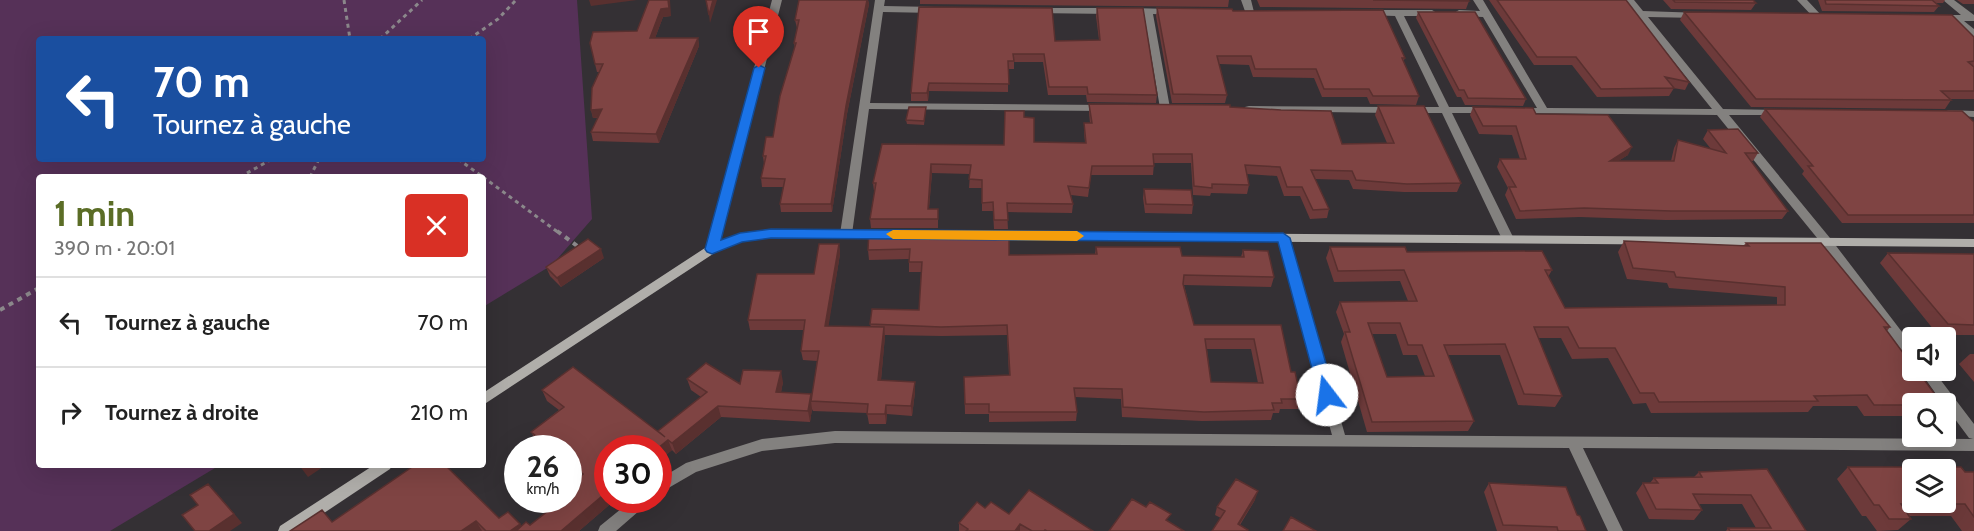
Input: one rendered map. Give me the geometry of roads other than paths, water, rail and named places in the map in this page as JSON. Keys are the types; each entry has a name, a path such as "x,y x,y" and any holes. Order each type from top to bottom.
{"street":[{"path":"712,249 777,0"},
{"path":"1246,0 1249,12"},
{"path":"1478,0 1544,111"},
{"path":"1629,0 1826,242 1902,341"},
{"path":"1802,0 1818,17"},
{"path":"1948,0 1972,18"},
{"path":"846,234 879,5 949,10"},
{"path":"1031,10 1182,12"},
{"path":"1148,12 1165,108"},
{"path":"1238,12 1261,12"},
{"path":"1364,12 1442,13"},
{"path":"1398,13 1508,239"},
{"path":"1453,13 1486,14"},
{"path":"1640,14 1711,15"},
{"path":"1807,17 1829,17"},
{"path":"1924,18 1972,18"},
{"path":"1955,18 1974,34"},
{"path":"864,106 1119,108"},
{"path":"1154,108 1177,108"},
{"path":"1235,109 1789,112"},
{"path":"1939,113 1974,114"},
{"path":"486,398 712,249 740,238 771,233 1974,243"},
{"path":"1283,238 1340,441"},
{"path":"1933,381 1974,434"},
{"path":"672,479 691,467 762,445 835,437 1974,445"},
{"path":"1573,442 1616,531"},
{"path":"285,531 380,468"},
{"path":"605,531 626,513"}]}
